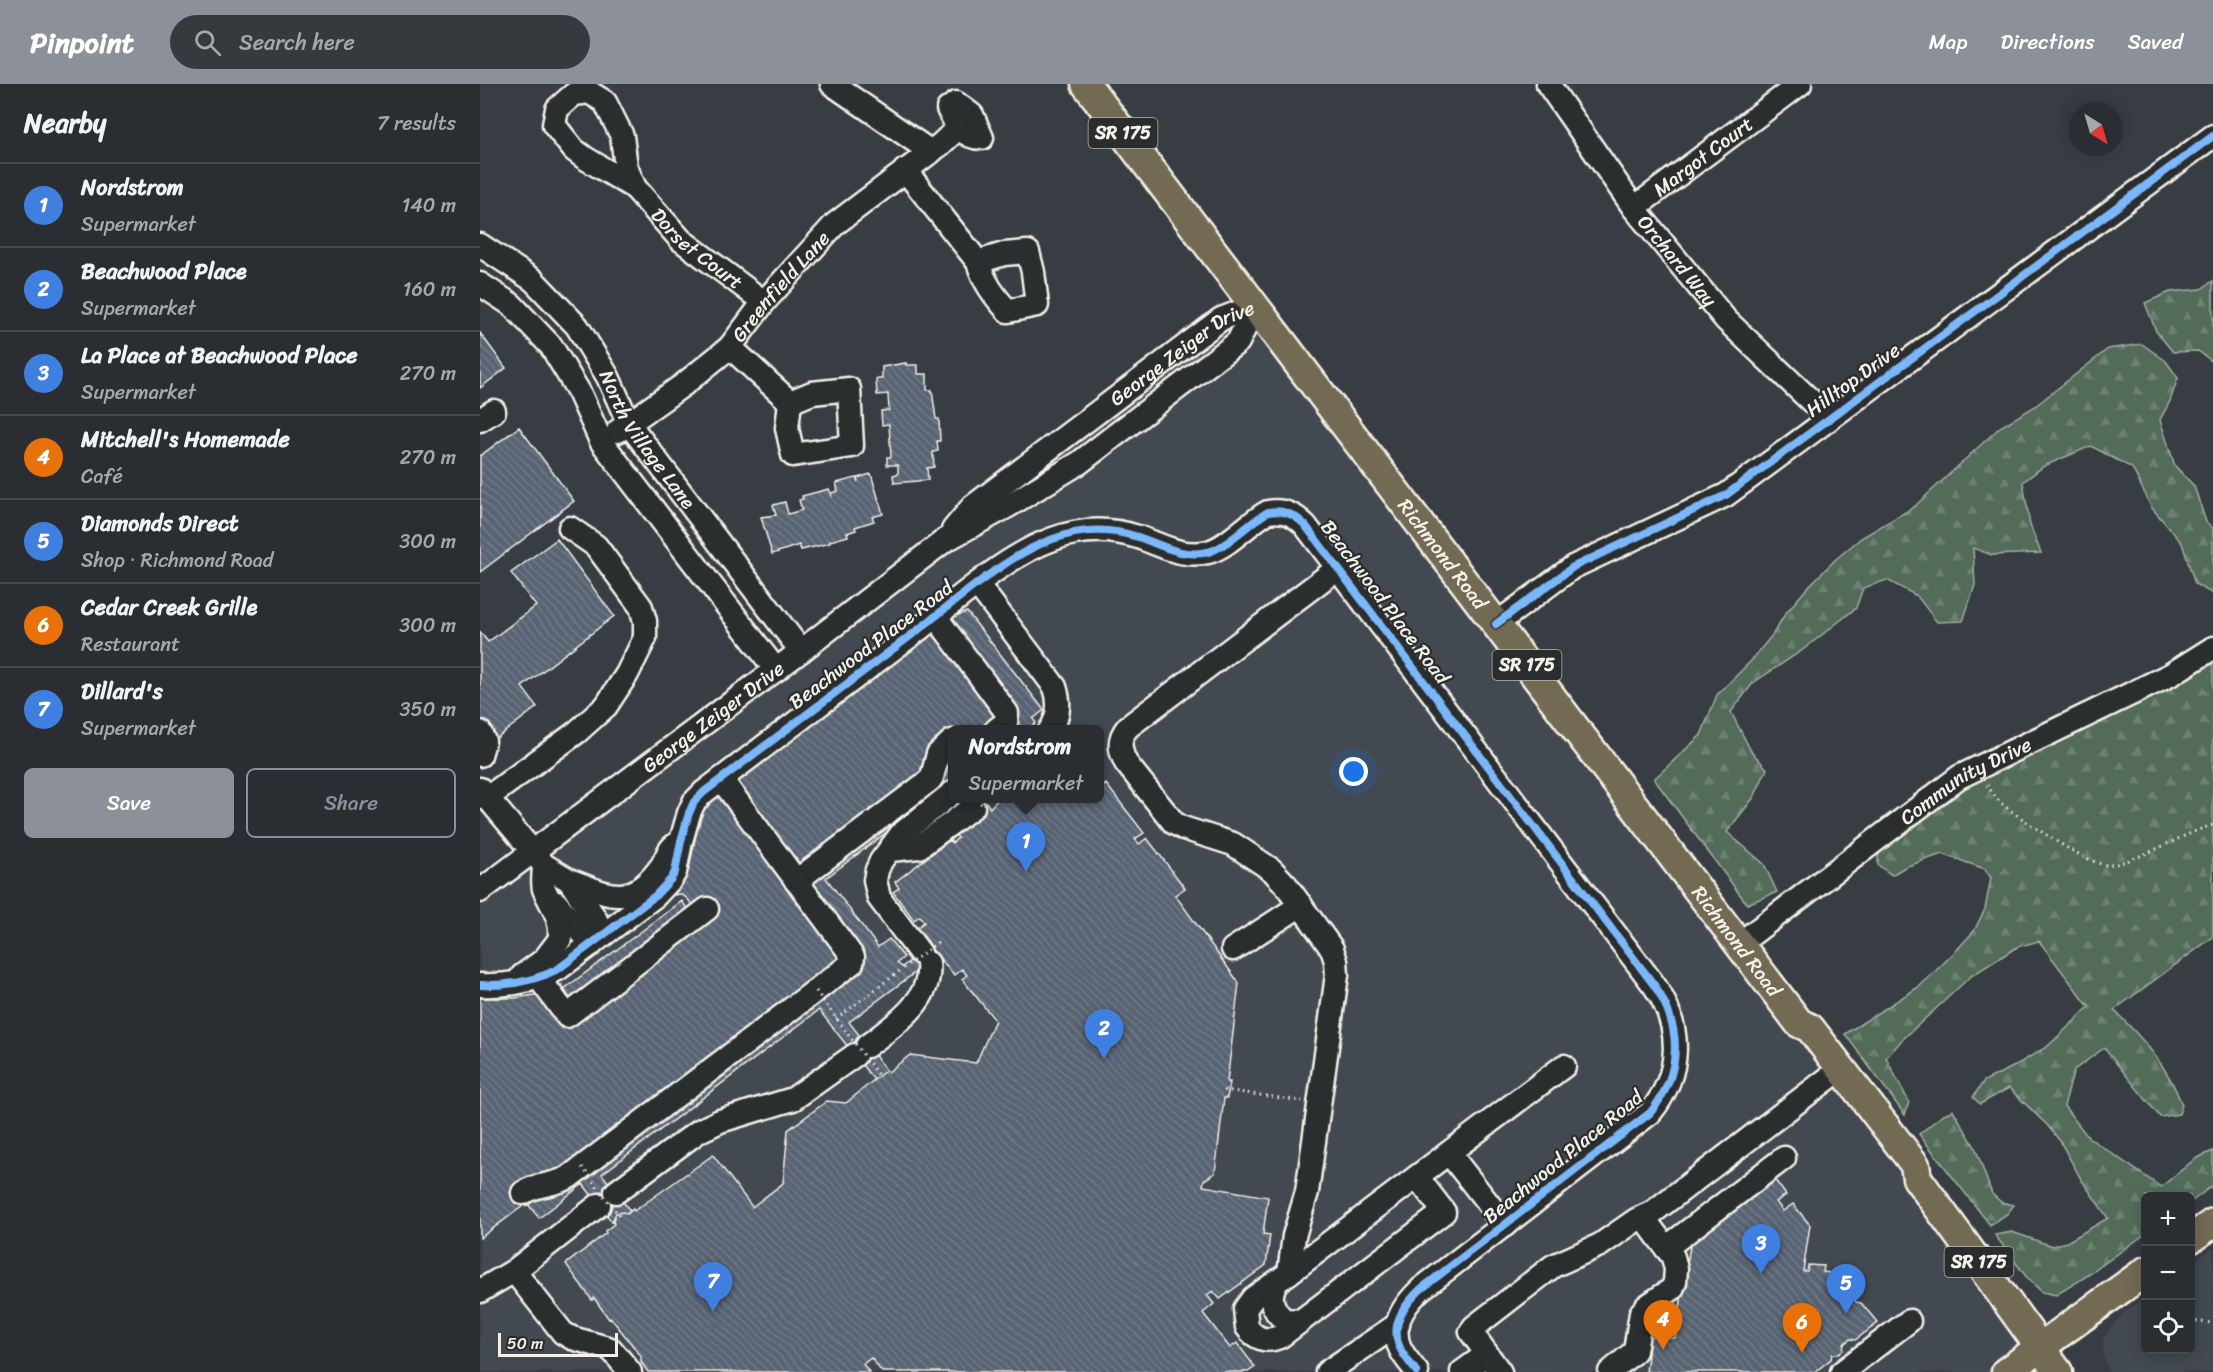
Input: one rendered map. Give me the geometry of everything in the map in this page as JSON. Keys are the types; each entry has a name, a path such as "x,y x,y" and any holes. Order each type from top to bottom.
{"main road":[{"name":"Richmond Road","path":"1086,84 1799,1023 1810,1028 1916,1165 1917,1178"},
{"name":"Richmond Road","path":"1799,1023 1800,1036 1830,1077 1905,1173 1917,1178 2058,1372"},
{"path":"2195,1236 2213,1223"},
{"path":"2006,1372 2141,1274"}],"street":[{"path":"832,84 930,152"},
{"name":"Orchard Way","path":"1548,84 1634,208 1726,320 1829,418"},
{"name":"Margot Court","path":"1634,208 1800,84"},
{"name":"Greenfield Lane","path":"601,441 629,424 730,347 764,302 835,224 958,128"},
{"name":"Hilltop Drive","path":"1496,624 1573,567 1726,495 2213,136"},
{"path":"905,170 978,262"},
{"name":"Dorset Court","path":"634,188 681,240 764,302"},
{"name":"North Village Lane","path":"480,245 533,280 577,326 608,377 629,424 801,651"},
{"name":"North Village Lane","path":"480,284 512,305 551,346 579,392 601,441 776,670"},
{"name":"George Zeiger Drive","path":"480,891 543,875 776,670 944,541 1008,506 1078,463 1238,342 1255,306"},
{"path":"730,347 790,402"},
{"name":"Beachwood Place Road","path":"480,986 511,984 539,978 558,969 655,896 675,872 681,841 694,802 936,616 1029,550 1069,534 1090,531 1117,532 1146,540 1174,552 1199,553 1214,550 1260,516 1277,510 1285,512 1299,519 1338,568 1654,985 1663,998 1674,1028 1672,1073 1665,1091 1650,1113 1421,1289 1405,1306 1398,1324"},
{"path":"570,528 596,546 641,607 645,621 645,638 627,674 606,706 577,732 484,793 543,875 598,940"},
{"path":"1301,1321 1285,1320 1278,1313 1271,1299 1272,1290 1282,1278 1307,1192 1337,975 1336,961 1332,949 1279,877 1248,852 1224,840 1194,832 1174,823 1126,763 1120,741 1128,727 1338,568"},
{"path":"978,585 1055,687 1059,701 1058,711 1052,725"},
{"path":"936,616 1007,713 1006,722 1002,725"},
{"name":"Community Drive","path":"1739,944 1959,777 2170,675 2213,648"},
{"path":"480,732 484,741 480,755"},
{"path":"796,880 930,780 938,753 948,744"},
{"path":"523,1193 530,1188 562,1181 852,963 853,957 721,779"},
{"path":"480,1291 514,1271 699,1131 720,1121 793,1099 861,1051 903,1017 921,997 927,980 929,953 885,907 876,890 877,870 900,834 948,796"},
{"path":"890,850 919,848 978,804"},
{"path":"543,875 569,880 612,896 625,895 633,892 654,876 670,848 681,841"},
{"path":"511,984 544,960 560,939 559,918 543,875"},
{"path":"569,880 595,918 598,940"},
{"path":"591,888 603,904 598,940"},
{"path":"1233,949 1301,905"},
{"path":"539,978 567,1016 708,909"},
{"path":"1417,1177 1444,1212 1281,1336 1272,1340 1257,1337 1247,1327 1244,1317 1246,1306 1564,1066"},
{"path":"1500,1372 1471,1332 1474,1327 1552,1266 1600,1245 1662,1205 1830,1077"},
{"path":"1449,1153 1504,1225"},
{"path":"1666,1248 1784,1158"},
{"path":"1610,1372 1635,1351 1639,1320 1644,1309 1674,1286 1676,1263 1643,1217"},
{"path":"514,1271 563,1333 572,1338 611,1349 630,1372"},
{"path":"1842,1372 1909,1321"},
{"path":"1327,1372 1398,1324"},
{"path":"1398,1324 1397,1339 1400,1348 1417,1372"},
{"path":"1462,1372 1487,1354"}],"path":[{"path":"1975,769 2000,802 2060,845 2107,866 2134,858 2196,830 2213,825"},
{"path":"836,1019 929,953"},
{"path":"816,991 879,1076"},
{"path":"1224,1090 1304,1101"},
{"path":"582,1167 621,1218"},
{"path":"2195,1321 2213,1323"}],"shaded area":[{"path":"1255,306 2040,1347 2006,1372 480,1372 480,891"},
{"path":"2213,1247 2213,1372 2109,1372 2103,1355 2103,1339 2120,1316 2141,1300 2141,1354 2195,1354 2195,1261"}],"green space":[{"path":"2213,281 2213,362 2198,351 2173,352 2156,331 2145,303 2170,292 2201,289"},
{"path":"2142,344 2166,361 2178,378 2160,420 2175,466 2194,486 2206,522 2213,528 2213,594 2195,584 2182,543 2152,508 2132,468 2091,446 2044,466 2023,482 2030,525 2041,553 1992,555 1973,548 1975,585 1963,621 1937,622 1917,596 1887,580 1863,588 1856,608 1804,649 1753,683 1731,712 1751,751 1767,769 1754,797 1727,832 1764,864 1777,892 1747,904 1654,779 1701,735 1717,695 1750,662 1773,634 1785,614 1836,559 1861,538 1914,507 2000,427 2034,407 2108,349"},
{"path":"2213,648 2213,937 2114,1010 2162,1065 2182,1105 2179,1114 2160,1117 2104,1048 2074,1070 2064,1106 2088,1137 2161,1187 2195,1159 2213,1151 2213,1185 2195,1199 2195,1192 2141,1192 2141,1237 2087,1276 2056,1295 2042,1292 2028,1279 1995,1235 2012,1232 2052,1246 2067,1242 2108,1218 2081,1179 2060,1141 2009,1088 1980,1104 1973,1097 1984,1081 2048,1046 2089,1007 2039,941 2017,947 1971,976 1901,1041 1886,1058 1909,1102 1905,1115 1845,1034 1920,986 1974,931 1985,909 1991,878 1985,869 1942,854 1905,867 1892,875 1878,865 1878,856 1889,838 1931,798"},
{"path":"1953,1110 1975,1147 1992,1194 2001,1202 2014,1205 2007,1214 1990,1225 1919,1134 1944,1114"}],"building":[{"path":"480,333 506,368 480,388"},
{"path":"906,363 906,365 918,365 918,374 927,374 927,390 932,390 936,419 939,419 940,441 937,441 938,451 933,452 934,467 927,468 928,480 894,483 893,475 898,474 898,465 887,465 887,457 891,457 889,424 882,425 881,411 889,410 888,394 877,395 876,379 882,379 882,367"},
{"path":"519,427 574,501 480,572 480,456"},
{"path":"871,474 883,514 872,517 874,521 855,527 856,530 847,533 848,536 830,541 830,543 801,550 799,545 772,554 761,517 776,515 773,505 785,502 788,514 802,510 799,500 803,499 802,496 829,489 832,497 831,493 838,491 836,483 856,478 858,482 857,478"},
{"path":"557,539 614,616 522,687 537,707 494,740 480,722 480,632 488,642 536,606 511,573"},
{"path":"967,612 1044,710 1033,719 1036,723 1034,725 948,725 948,786 826,878 878,947 889,939 904,957 897,963 902,967 929,946 937,956 849,1022 886,1070 874,1080 819,1010 602,1174 630,1211 627,1214 616,1213 612,1222 583,1184 539,1218 527,1203 480,1238 480,998 515,998 535,995 562,985 560,989 566,1001 571,1000 564,989 682,901 688,910 693,906 687,898 680,894 674,895 689,869 701,810 706,803 955,616"},
{"path":"1106,784 1144,833 1135,839 1139,844 1147,838 1185,888 1175,895 1239,983 1227,1082 1230,1082 1227,1098 1224,1098 1215,1173 1204,1180 1203,1186 1268,1197 1263,1234 1270,1235 1266,1265 1220,1299 1213,1291 1207,1295 1214,1304 1203,1313 1230,1348 1237,1343 1255,1367 1248,1372 882,1372 871,1358 863,1364 869,1372 648,1372 641,1362 641,1356 594,1298 592,1300 566,1264 606,1233 605,1231 614,1224 616,1213 627,1214 633,1209 634,1211 713,1155 752,1207 783,1183 788,1130 827,1101 846,1103 886,1070 888,1072 910,1055 976,1063 995,1020 962,979 967,975 962,969 954,975 929,946 917,928 924,922 920,916 914,920 893,892 899,888 895,882 950,840 952,843 958,838 956,835 969,825 967,823 974,817 976,820 973,813 985,803 990,808 994,803 1104,803 1104,786"},
{"path":"1772,1176 1786,1195 1776,1202 1783,1211 1793,1204 1810,1225 1803,1271 1807,1271 1808,1265 1824,1266 1823,1272 1850,1276 1849,1285 1852,1296 1878,1323 1855,1340 1850,1339 1844,1344 1843,1350 1832,1354 1831,1359 1815,1372 1646,1372 1650,1336 1675,1338 1691,1240"}],"cycle path":[{"path":"1496,624 1573,567 1726,495 2213,136"},
{"path":"480,985 520,982 558,969 655,896 675,872 689,813 694,802 704,792 983,579 1018,556 1053,539 1095,531 1127,534 1180,552 1208,552 1231,540 1268,512 1288,513 1305,525 1654,985 1670,1017 1674,1034 1673,1066 1661,1098 1650,1113 1421,1289 1409,1301 1400,1316 1396,1331 1400,1348 1417,1372"}],"place":[{"name":"Nordstrom","path":"1026,872"},
{"name":"Beachwood Place","path":"1104,1059"},
{"name":"La Place at Beachwood Place","path":"1761,1274"},
{"name":"Dillard's","path":"713,1312"},
{"name":"Diamonds Direct","path":"1846,1314"},
{"name":"Mitchell's Homemade","path":"1663,1350"},
{"name":"Cedar Creek Grille","path":"1802,1353"}]}
